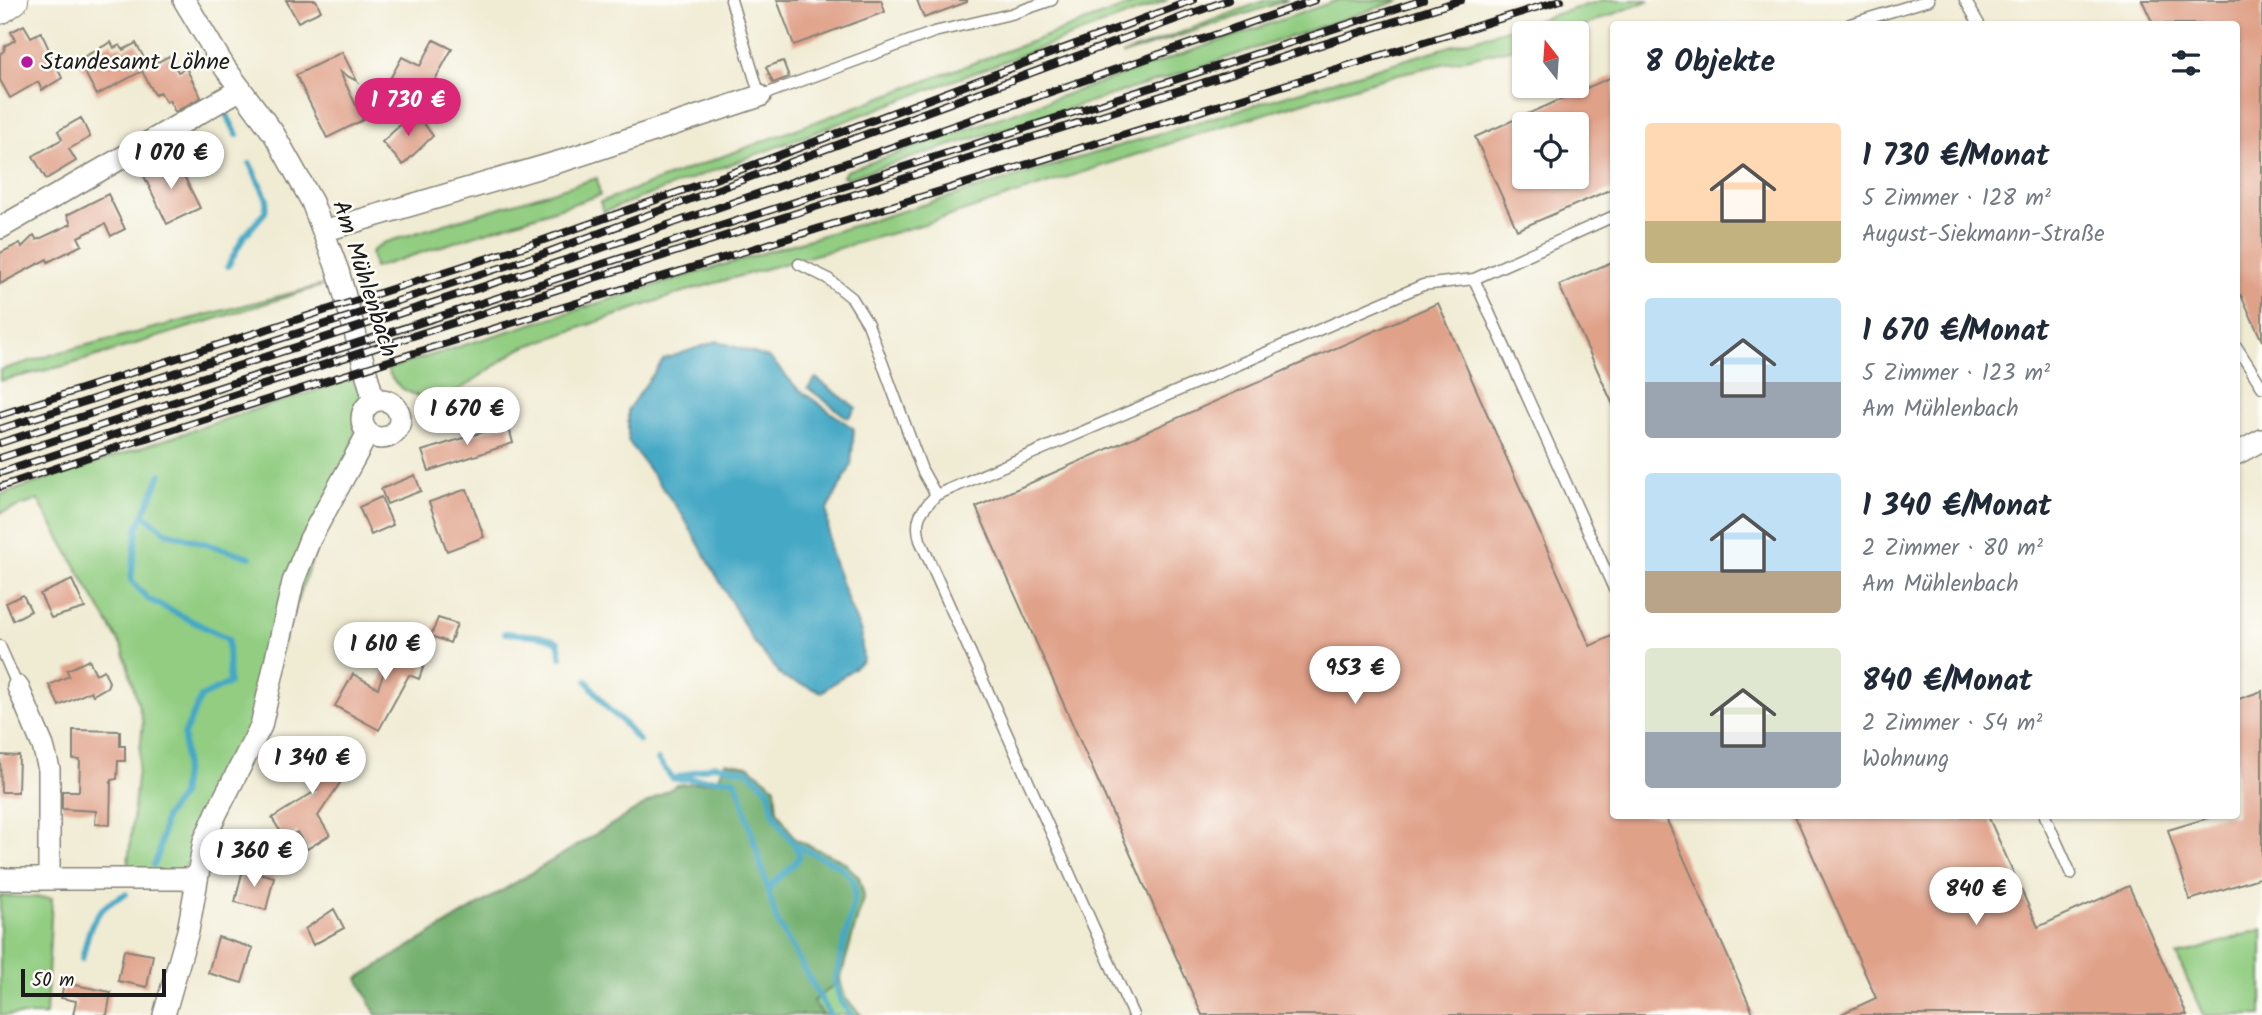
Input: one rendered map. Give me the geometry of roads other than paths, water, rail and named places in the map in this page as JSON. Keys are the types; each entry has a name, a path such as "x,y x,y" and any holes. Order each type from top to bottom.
{"main road":[{"path":"0,9 13,0"}],"street":[{"name":"Am Mühlenbach","path":"184,0 213,51 274,134 312,202 338,271 374,401"},
{"path":"0,228 240,89"},
{"path":"323,231 565,160 760,96"},
{"path":"380,399 392,403 399,412 400,420 394,433 381,439 368,433 362,424 365,407 380,399"},
{"path":"164,1015 188,931 204,841 261,726 293,582 310,539 368,433"},
{"path":"2240,452 2262,440"},
{"path":"18,687 50,769 49,879"},
{"path":"0,879 196,879"}],"lane":[{"path":"731,0 760,96 934,32 1011,14 1052,0"},
{"path":"1860,21 1929,0"},
{"path":"1965,0 1977,21"},
{"path":"1133,1015 920,540 916,525 923,509 936,495 1423,285 1474,279 1610,218"},
{"path":"799,264 827,278 852,298 868,324 922,470 936,495"},
{"path":"1474,279 1610,580"},
{"path":"2240,352 2262,387"},
{"path":"0,646 18,687"},
{"path":"2046,819 2071,874"}],"water":[{"path":"717,341 770,358 797,388 854,429 851,466 827,510 830,551 861,632 863,661 822,692 783,678 753,641 683,516 628,441 628,409 664,359"},
{"path":"816,378 856,408 848,418 808,388"}],"waterway":[{"path":"224,109 237,135"},
{"path":"228,266 243,238 265,212 267,199 250,164"},
{"path":"154,865 159,853 165,817 181,796 185,765 184,735 201,697 229,683 228,639 148,599 131,580 137,529 161,474"},
{"path":"144,515 166,532 250,557"},
{"path":"505,633 552,639 558,642 561,657"},
{"path":"587,681 609,710 639,741"},
{"path":"658,760 673,779 734,779 777,921 830,1015"},
{"path":"673,779 714,765 749,771 769,790 773,812 795,845 838,865 853,880 855,896 835,982 841,1002 852,1015"},
{"path":"768,889 800,856 795,845"},
{"path":"82,959 90,928 99,912 126,894"}],"railway":[{"path":"0,415 538,242 729,174 1193,0"},
{"path":"0,429 540,255 1228,0"},
{"path":"0,443 599,249 1315,0"},
{"path":"0,458 1423,0"},
{"path":"0,473 338,360 1461,0"},
{"path":"0,487 395,359 1561,0"}],"place":[{"name":"Standesamt Löhne","path":"27,62"}]}
